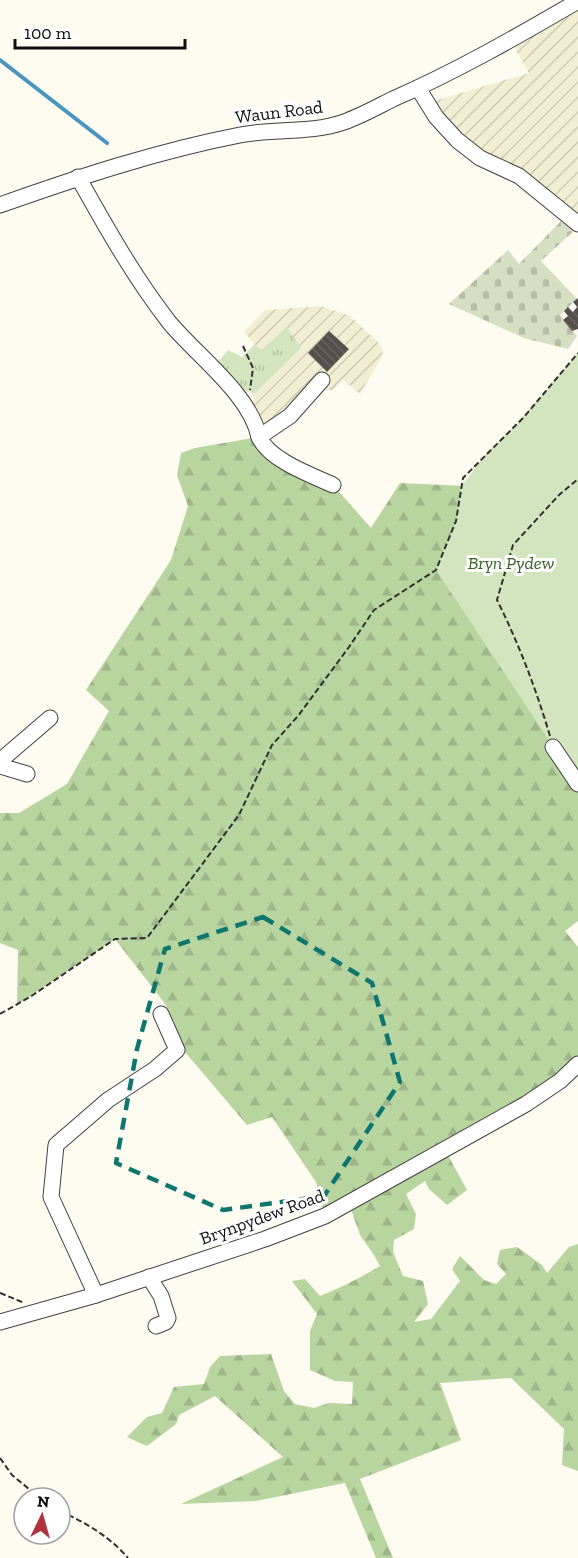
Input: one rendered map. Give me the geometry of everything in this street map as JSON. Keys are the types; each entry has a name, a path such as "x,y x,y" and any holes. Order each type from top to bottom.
{"street":[{"name":"Waun Road","path":"0,205 116,165 241,134 279,130 311,130 343,122 418,88 504,44 578,1"},
{"path":"418,88 436,117 457,140 480,158 519,176 578,224"},
{"path":"78,177 113,240 169,322 245,404 256,423 259,437 268,449 292,466 333,485"},
{"path":"259,437 290,416 322,380"},
{"path":"0,761 50,718"},
{"path":"553,747 578,784"},
{"path":"0,766 27,774"},
{"path":"96,1294 51,1197 56,1145 108,1100 155,1069 177,1050 161,1014"},
{"name":"Brynpydew Road","path":"0,1322 149,1277 265,1239 325,1216 526,1104 560,1081 578,1065"},
{"path":"149,1277 161,1296 168,1318 166,1322 156,1326"}],"path":[{"path":"243,346 253,368 251,389 245,404"},
{"path":"0,1014 33,995 115,939 147,938 239,815 272,746 298,716 350,647 374,610 436,570 456,521 463,478 524,417 578,353"},
{"path":"553,747 536,688 516,637 497,600 513,545 559,495 578,479"},
{"path":"0,1293 17,1302 27,1302"},
{"path":"0,1458 12,1475 25,1486"},
{"path":"72,1517 93,1527 108,1538 128,1558"}],"highlighted area":[{"path":"263,917 372,983 400,1082 324,1196 223,1210 116,1163 137,1049 165,949"}],"shaded area":[{"path":"578,1 578,225 480,158 427,103 529,73 510,40"},
{"path":"321,306 350,316 379,343 383,350 382,357 360,394 343,380 334,390 325,390 295,420 286,424 268,441 252,407 254,394 266,383 260,351 244,332 265,310"}],"green space":[{"path":"564,218 576,229 541,261 577,299 560,315 577,336 568,349 524,338 449,304 508,250 519,264"},
{"path":"287,327 301,348 254,394 244,390 237,392 216,364 228,350 242,357 255,344 261,350"},
{"name":"Bryn Pydew","path":"578,353 578,784 436,570 456,521 461,487 485,455 517,424"},
{"path":"259,437 333,485 371,528 400,483 511,488 578,546 578,921 565,931 578,947 578,1064 445,1150 467,1190 447,1205 429,1189 425,1181 406,1194 416,1214 414,1229 394,1240 393,1252 403,1276 423,1281 428,1304 414,1322 431,1319 460,1281 452,1269 460,1256 484,1280 496,1284 506,1274 497,1264 500,1250 517,1247 542,1265 547,1273 569,1247 578,1244 578,1471 562,1465 564,1429 511,1378 440,1383 461,1440 360,1479 393,1558 376,1558 345,1483 256,1501 181,1504 283,1457 215,1396 179,1415 176,1424 147,1446 127,1437 147,1417 162,1413 174,1387 204,1384 210,1367 220,1356 271,1354 284,1391 295,1404 314,1408 328,1403 352,1404 353,1382 335,1381 310,1370 310,1331 317,1314 292,1281 305,1279 320,1296 380,1266 360,1235 349,1203 325,1216 316,1182 272,1117 247,1125 185,1052 166,1005 115,939 17,1005 18,950 0,943 0,813 19,813 67,784 109,711 86,690 171,560 188,506 177,475 181,453 195,448"}],"building":[{"path":"578,298 578,329 572,331 563,320 568,316 564,311 568,307 573,312 577,307 573,302"},
{"path":"329,331 349,349 327,372 308,353"}],"waterway":[{"path":"0,60 107,143"}]}
